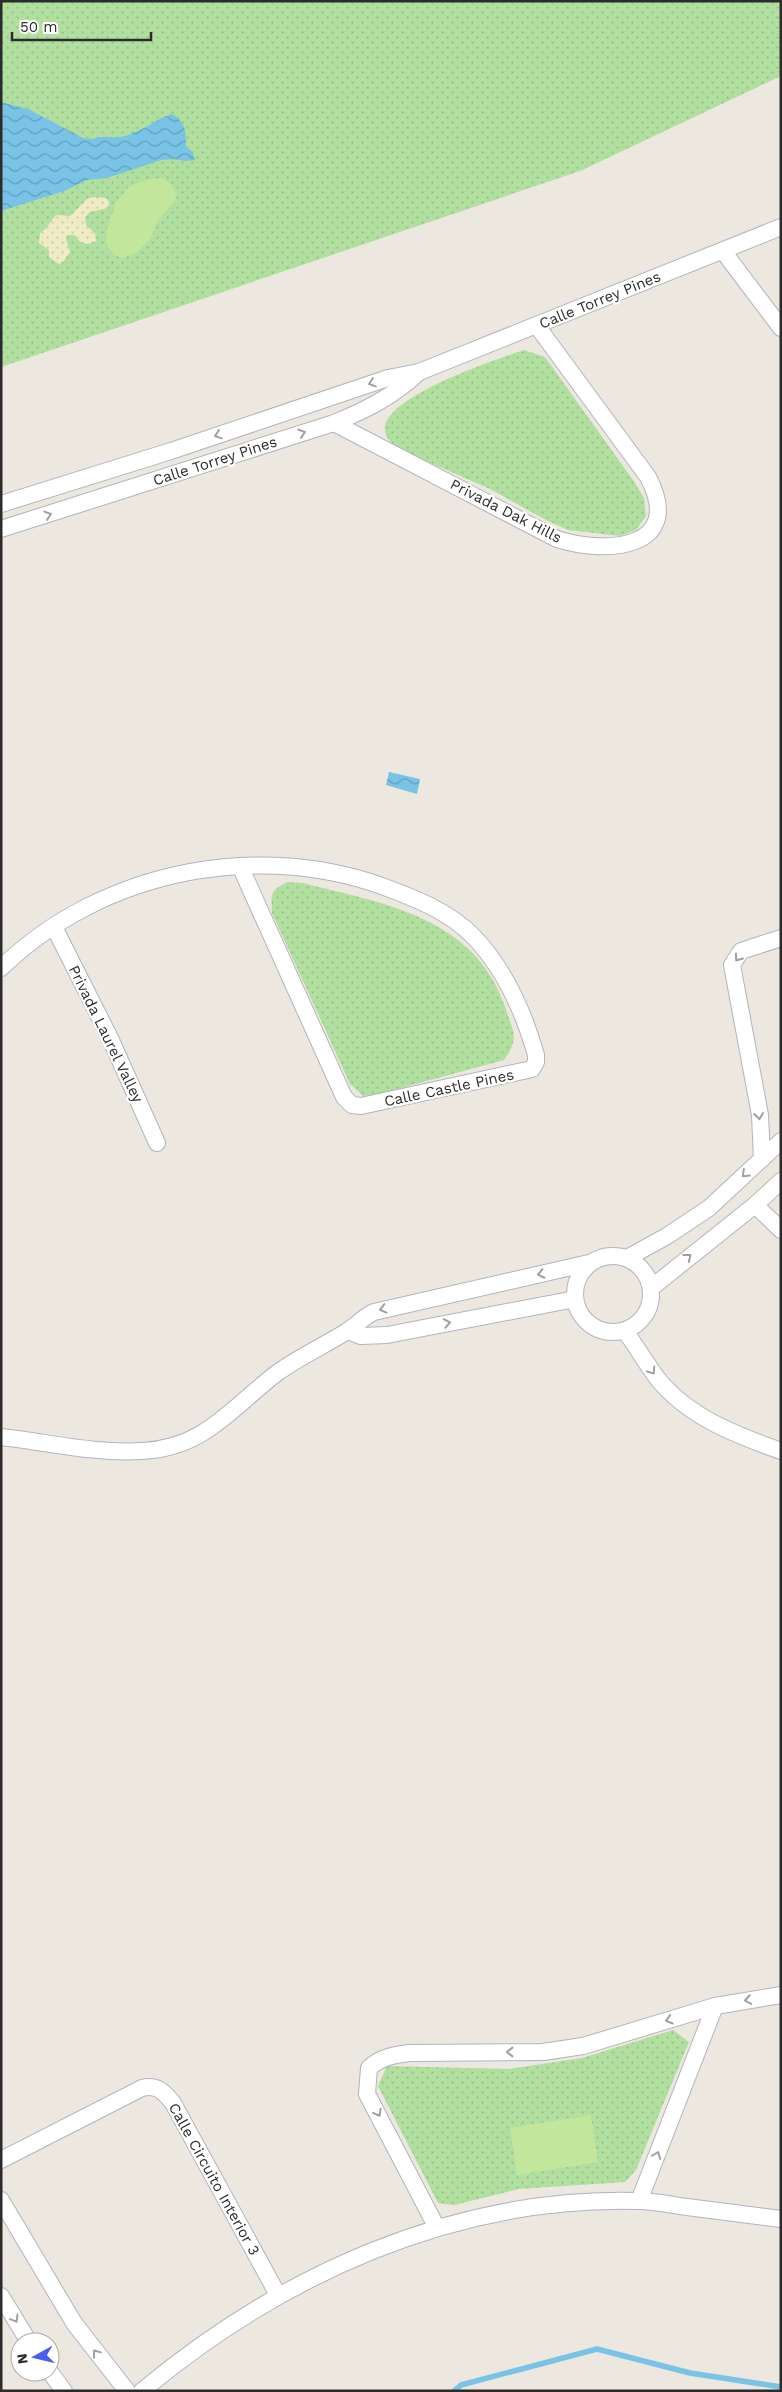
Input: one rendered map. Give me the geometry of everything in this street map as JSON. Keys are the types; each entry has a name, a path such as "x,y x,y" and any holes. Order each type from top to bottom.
{"street":[{"name":"Calle Torrey Pines","path":"1,504 171,452 388,378 420,372 781,227"},
{"path":"723,251 781,328"},
{"name":"Privada Dak Hills","path":"334,423 557,539 577,546 598,548 636,542 649,534 656,522 659,507 657,494 648,478 537,326"},
{"name":"Calle Torrey Pines","path":"1,529 334,423 384,400 403,388 420,372"},
{"name":"Calle Castle Pines","path":"1,968 27,945 54,927 115,893 146,882 177,875 240,866 301,867 353,876 409,896 444,913 472,935 484,948 506,980 534,1046 536,1062 532,1069 361,1106 352,1105 344,1097 240,866"},
{"name":"Privada Laurel Valley","path":"54,927 110,1038 157,1143"},
{"path":"762,1159 760,1114 732,965 741,951 781,938"},
{"path":"627,1258 690,1222 709,1208 781,1141"},
{"path":"651,1288 687,1257 755,1205 781,1181"},
{"path":"755,1205 781,1230"},
{"path":"1,1437 120,1452 143,1451 182,1443 204,1434 278,1373 303,1356 348,1331 360,1319 374,1312 389,1307 589,1263 600,1257 614,1255 627,1258 638,1265 647,1275 651,1288 651,1302 646,1314 637,1324 625,1331 612,1332 599,1330 587,1323 579,1312 574,1299 575,1286 580,1273 589,1263"},
{"path":"348,1331 362,1336 387,1335 574,1299"},
{"path":"625,1331 658,1379 676,1398 698,1414 723,1428 781,1451"},
{"path":"438,2228 367,2094 369,2068 376,2061 390,2056 409,2053 543,2052 573,2047 715,2006 781,1995"},
{"path":"639,2201 715,2006"},
{"name":"Calle Circuito Interior 3","path":"1,2160 142,2088 149,2086 161,2089 172,2103 278,2296"},
{"path":"1,2200 74,2323 127,2391"},
{"path":"142,2391 195,2348 278,2296 344,2261 417,2233 502,2210 567,2203 639,2201 781,2219"},
{"path":"1,2296 23,2332"}],"green space":[{"path":"1,1 781,1 781,76 580,171 1,367"},
{"path":"161,178 173,186 176,200 157,221 151,238 136,253 123,258 114,255 107,247 106,232 116,202 129,187 145,180"},
{"path":"524,350 545,357 633,480 644,498 646,516 636,530 620,536 568,530 490,489 399,449 390,441 385,431 388,418 420,393 467,370"},
{"path":"287,882 302,883 394,907 423,919 449,933 472,952 491,977 505,1007 514,1034 512,1046 504,1060 379,1094 363,1096 350,1084 272,913 273,894 277,888"},
{"path":"673,2030 689,2042 636,2170 625,2182 519,2189 454,2205 438,2203 378,2086 387,2066 509,2069 582,2058"},
{"path":"591,2115 598,2162 517,2175 510,2128"}],"sand":[{"path":"88,198 106,198 109,202 108,208 90,212 85,217 86,225 95,233 96,241 84,243 75,235 67,235 66,239 70,252 63,262 59,264 49,257 49,250 39,243 40,233 57,215 70,216"}],"water":[{"path":"1,102 28,109 88,139 128,135 171,114 180,120 184,127 186,147 192,151 195,160 161,160 107,178 87,180 64,191 1,211"},
{"path":"389,772 420,779 417,794 386,785"}],"waterway":[{"path":"454,2391 461,2385 597,2349 690,2373 781,2387"}]}
